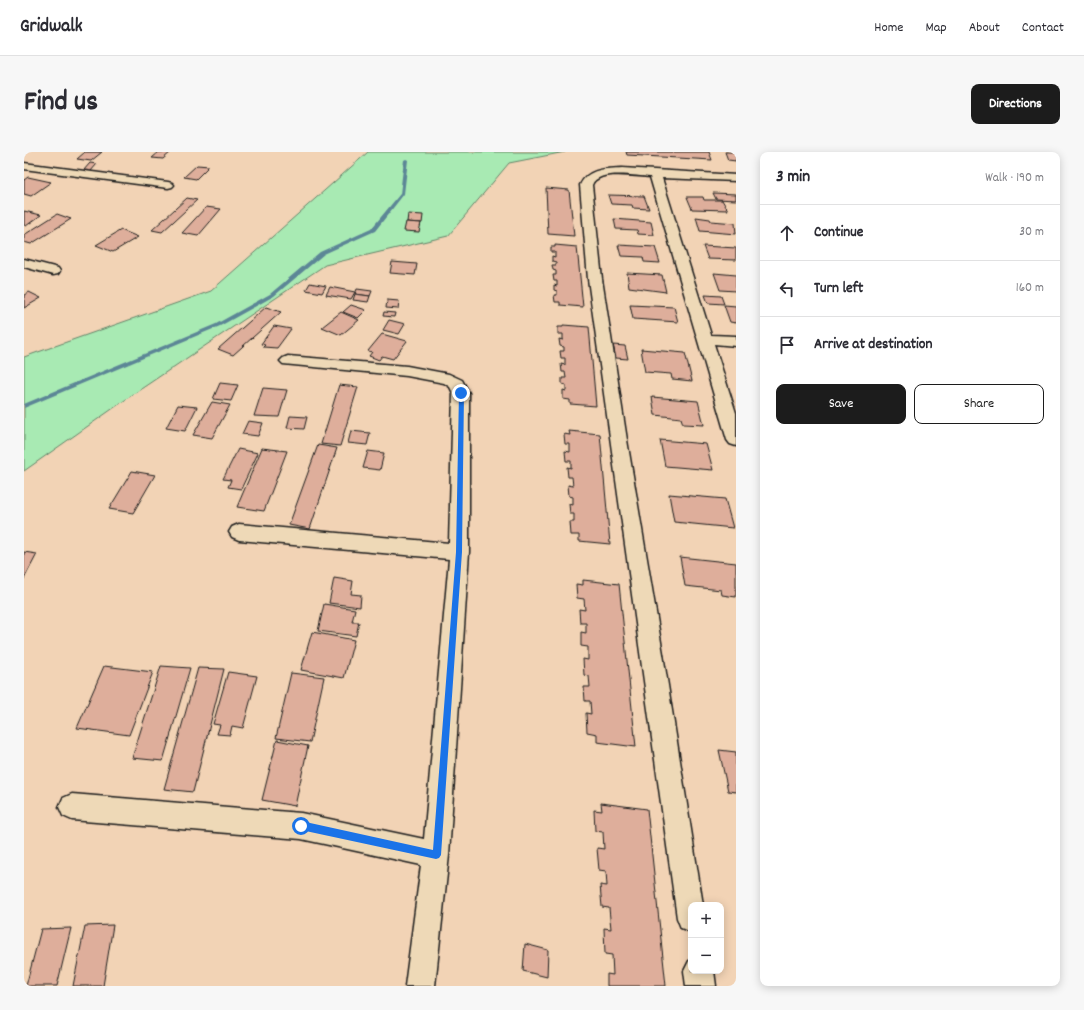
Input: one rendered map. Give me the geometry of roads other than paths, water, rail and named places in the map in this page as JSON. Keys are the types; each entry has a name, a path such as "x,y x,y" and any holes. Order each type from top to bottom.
{"street":[{"path":"24,166 168,185"},
{"path":"689,902 652,654 618,440 595,279 586,185 590,178 597,174 611,172 736,178"},
{"path":"655,174 736,440"},
{"path":"24,263 53,271"},
{"path":"706,339 736,341"},
{"path":"288,361 407,371 449,379 456,384 461,393 459,552 436,855 420,986"},
{"path":"239,532 459,552"},
{"path":"72,807 301,826 436,855"},
{"path":"699,974 701,986"}],"waterway":[{"path":"24,406 218,325 272,295 322,253 373,230 402,194 406,160"}]}
